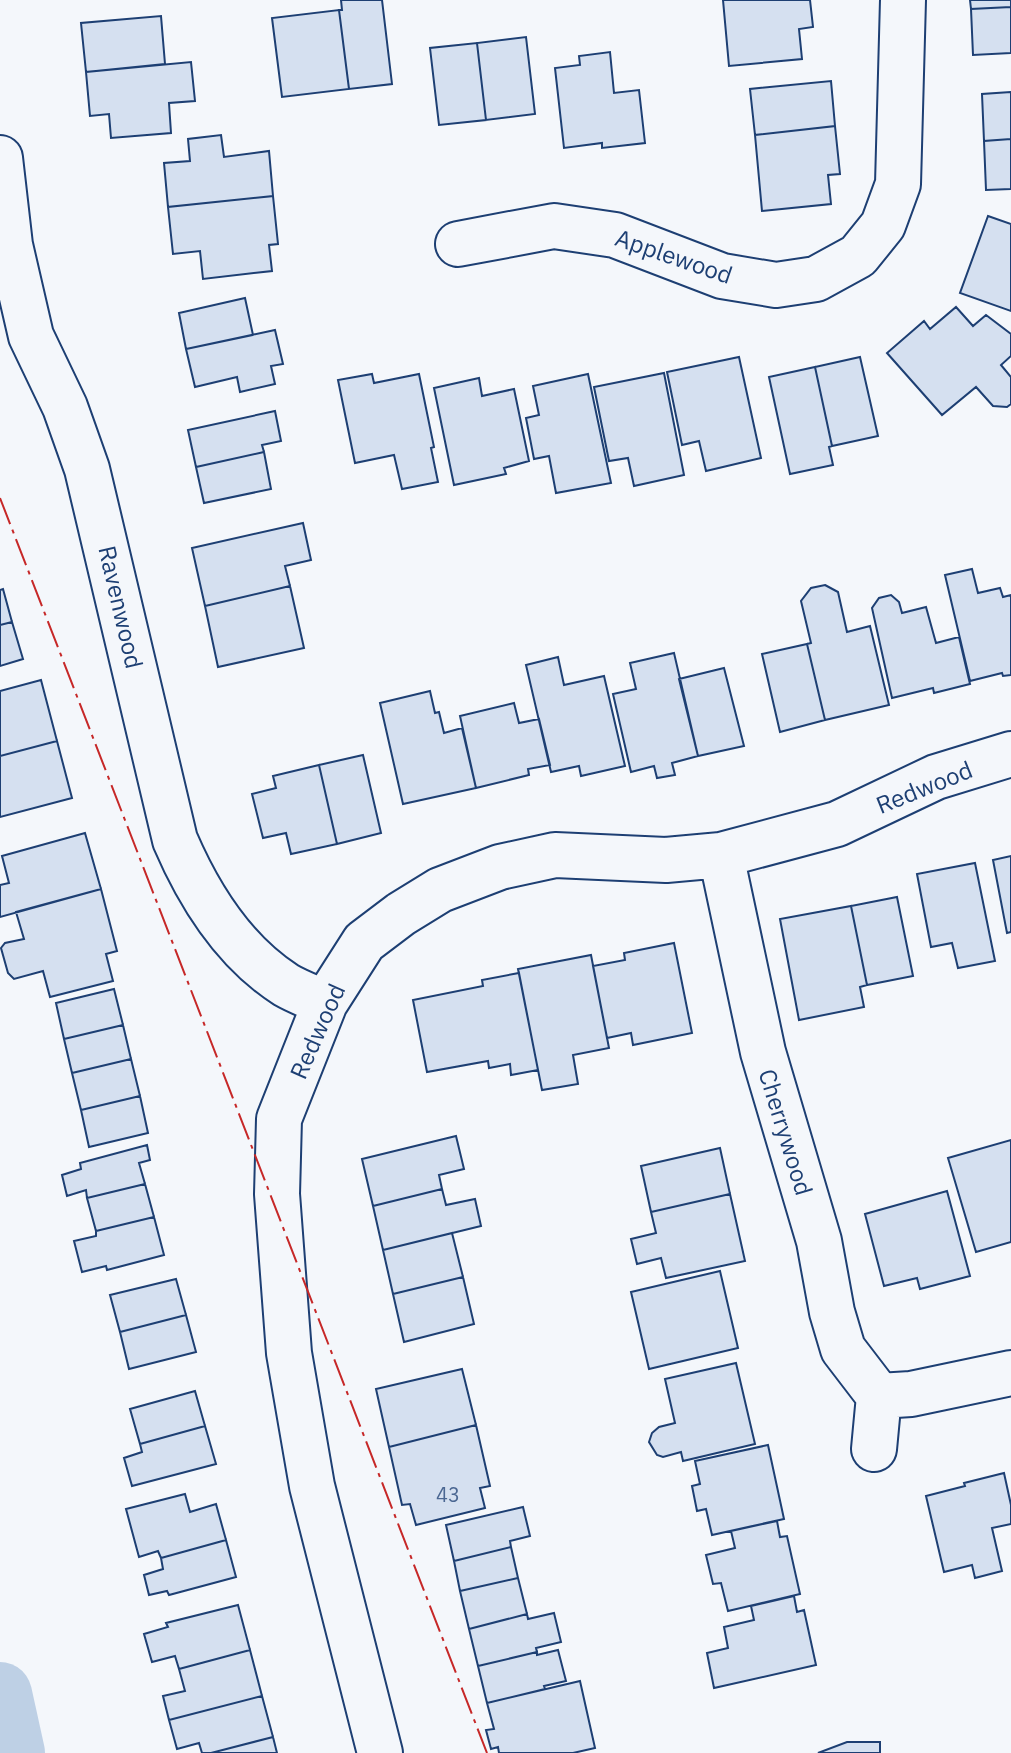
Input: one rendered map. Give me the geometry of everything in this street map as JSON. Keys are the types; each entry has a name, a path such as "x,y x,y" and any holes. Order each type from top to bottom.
{"street":[{"name":"Applewood","path":"458,244 554,226 615,235 722,276 776,285 816,279 858,256 883,225 898,184 903,0"},
{"name":"Ravenwood","path":"0,158 10,245 31,336 65,407 87,469 175,840 193,883 235,940 287,986 325,1003"},
{"name":"Redwood","path":"380,1753 312,1486 289,1353 277,1194 279,1119 325,1003 364,942 440,890 500,867 555,855 666,860 721,855 837,824 936,777 1011,754"},
{"name":"Cherrywood","path":"721,855 763,1052 819,1241 832,1312 843,1349 879,1396"},
{"path":"874,1449 879,1396 911,1394 1011,1373"}],"building":[{"path":"341,0 382,0 392,84 349,89 339,10 342,10"},
{"path":"723,0 810,0 813,27 799,29 802,59 729,66"},
{"path":"970,0 1011,0 1011,7 971,9"},
{"path":"1011,7 1011,53 973,55 971,9"},
{"path":"339,10 349,89 282,97 272,18"},
{"path":"161,16 165,64 86,72 81,23"},
{"path":"526,37 535,114 486,120 477,43"},
{"path":"477,43 486,120 439,125 430,48"},
{"path":"610,52 614,93 639,90 645,143 602,148 602,143 564,148 555,68 580,65 579,56"},
{"path":"191,62 195,101 169,103 171,133 111,138 109,114 90,116 86,72"},
{"path":"831,81 835,126 755,135 750,89"},
{"path":"1011,92 1011,139 984,141 982,94"},
{"path":"835,126 840,174 828,175 831,204 762,211 755,135"},
{"path":"221,135 224,157 269,151 273,196 168,207 164,163 190,161 188,139"},
{"path":"1011,139 1011,189 986,190 984,141"},
{"path":"273,196 278,244 269,245 272,271 203,279 200,251 173,254 168,207"},
{"path":"988,216 1011,224 1011,311 960,293"},
{"path":"245,298 253,335 186,349 179,313"},
{"path":"956,307 973,326 986,315 1011,334 1011,356 1001,365 1011,377 1011,404 1007,407 993,406 976,387 942,415 887,353 924,321 930,329"},
{"path":"275,330 283,364 271,366 275,384 240,392 237,377 195,387 186,349"},
{"path":"739,357 761,458 706,471 699,441 682,445 667,372"},
{"path":"860,357 878,436 832,446 815,367"},
{"path":"815,367 832,446 829,447 833,465 790,474 769,377"},
{"path":"664,373 684,475 634,486 628,458 609,461 594,387"},
{"path":"372,374 374,383 419,374 438,482 402,489 394,455 355,463 338,380"},
{"path":"588,374 611,483 556,493 549,456 534,459 526,418 539,415 533,386"},
{"path":"479,378 482,396 514,389 529,461 504,468 506,474 454,485 434,388"},
{"path":"275,411 281,441 262,445 264,452 196,467 188,430"},
{"path":"264,452 271,489 204,503 196,467"},
{"path":"303,523 311,560 285,566 290,586 205,606 192,548"},
{"path":"972,569 978,593 1000,588 1003,597 1011,595 1011,675 1003,676 1002,673 970,681 945,575"},
{"path":"825,585 838,592 847,632 870,626 889,705 825,720 807,644 811,643 801,601 811,588"},
{"path":"290,586 304,648 218,667 205,606"},
{"path":"3,589 12,622 0,625 0,590"},
{"path":"891,595 899,602 902,613 926,607 936,643 959,637 970,684 934,693 933,688 892,698 872,608 879,598"},
{"path":"12,622 23,659 0,666 0,625"},
{"path":"807,644 825,720 780,732 762,654"},
{"path":"674,653 698,756 672,763 675,775 657,778 654,766 631,772 613,694 636,689 630,663"},
{"path":"558,657 564,685 604,676 625,766 581,776 579,766 551,772 526,665"},
{"path":"724,668 744,746 698,756 679,679"},
{"path":"41,680 57,741 0,756 0,691"},
{"path":"430,691 444,733 462,728 476,788 403,804 380,703"},
{"path":"514,703 519,723 539,719 550,765 528,769 529,775 476,788 460,716"},
{"path":"57,741 72,798 0,817 0,756"},
{"path":"363,755 381,833 337,844 319,765"},
{"path":"319,765 337,844 291,854 286,833 263,838 252,794 276,788 273,776"},
{"path":"85,833 101,889 0,917 0,885 9,883 2,856"},
{"path":"1011,856 1011,932 1007,933 993,860"},
{"path":"975,863 995,961 958,968 952,943 931,947 917,874"},
{"path":"101,889 117,951 106,954 113,981 50,997 43,971 14,979 8,973 1,948 5,943 24,939 16,912"},
{"path":"897,897 913,976 867,985 851,906"},
{"path":"851,906 867,985 860,987 864,1007 799,1020 780,919"},
{"path":"674,943 692,1033 633,1045 631,1033 607,1038 593,966 625,960 624,953"},
{"path":"591,955 609,1048 573,1055 578,1084 542,1090 518,969"},
{"path":"519,973 538,1070 511,1075 510,1064 489,1068 488,1061 427,1072 413,1000 483,986 482,980"},
{"path":"114,989 123,1025 64,1039 56,1003"},
{"path":"123,1025 131,1059 72,1073 64,1039"},
{"path":"131,1059 140,1096 81,1110 72,1073"},
{"path":"140,1096 148,1133 89,1147 81,1110"},
{"path":"456,1136 464,1169 439,1175 442,1189 373,1206 362,1159"},
{"path":"1011,1140 1011,1242 976,1252 948,1158"},
{"path":"147,1145 150,1160 139,1163 145,1184 87,1198 86,1190 67,1196 62,1175 81,1169 80,1163"},
{"path":"720,1148 730,1194 651,1212 641,1166"},
{"path":"145,1184 154,1217 96,1231 87,1198"},
{"path":"442,1189 446,1205 475,1199 481,1226 383,1250 373,1206"},
{"path":"947,1191 970,1276 920,1289 917,1278 884,1286 865,1214"},
{"path":"730,1194 745,1261 666,1278 661,1258 637,1264 631,1239 656,1233 651,1212"},
{"path":"154,1217 164,1255 107,1270 106,1266 82,1272 74,1241 96,1236 96,1231"},
{"path":"452,1233 463,1277 393,1294 383,1250"},
{"path":"720,1271 738,1348 649,1369 631,1292"},
{"path":"463,1277 474,1324 404,1342 393,1294"},
{"path":"176,1279 186,1315 120,1332 110,1295"},
{"path":"186,1315 196,1352 129,1369 120,1332"},
{"path":"736,1363 755,1444 683,1461 681,1452 663,1457 657,1455 649,1442 652,1433 659,1427 675,1423 665,1379"},
{"path":"462,1369 476,1425 389,1447 376,1389"},
{"path":"195,1391 205,1426 140,1444 130,1409"},
{"path":"476,1425 490,1486 480,1488 485,1508 416,1525 410,1504 402,1505 389,1447"},
{"path":"205,1426 216,1464 132,1486 124,1458 142,1452 140,1444"},
{"path":"768,1445 784,1519 712,1535 706,1509 697,1511 692,1486 700,1484 695,1461"},
{"path":"1004,1473 1011,1505 1011,1524 992,1528 1002,1571 975,1578 972,1565 944,1572 926,1496"},
{"path":"185,1494 190,1512 216,1504 226,1540 161,1558 158,1551 139,1557 126,1509"},
{"path":"523,1507 530,1536 510,1541 511,1547 454,1561 446,1525"},
{"path":"777,1521 780,1537 787,1536 800,1594 728,1611 721,1583 713,1584 706,1555 735,1548 731,1531"},
{"path":"226,1540 236,1577 169,1595 167,1591 149,1595 144,1575 163,1569 161,1558"},
{"path":"511,1547 518,1578 460,1591 454,1561"},
{"path":"518,1578 527,1614 469,1629 460,1591"},
{"path":"794,1596 797,1612 804,1610 816,1665 714,1688 707,1653 728,1648 724,1627 754,1620 751,1606"},
{"path":"238,1605 250,1650 179,1669 175,1656 152,1662 144,1634 168,1627 166,1623"},
{"path":"554,1613 561,1642 536,1648 537,1652 478,1666 469,1629 527,1614 528,1619"},
{"path":"250,1650 262,1696 169,1720 163,1696 185,1691 179,1669"},
{"path":"558,1650 566,1681 487,1703 478,1666"},
{"path":"580,1681 595,1748 573,1753 499,1753 498,1747 491,1749 486,1730 494,1729 487,1703"},
{"path":"262,1696 273,1737 211,1753 202,1753 199,1743 177,1749 169,1720"},
{"path":"273,1737 277,1753 211,1753"},
{"path":"847,1742 880,1742 880,1753 818,1753"}],"waterway":[{"path":"0,1694 13,1753"}],"power":[{"path":"0,498 487,1753"}]}
